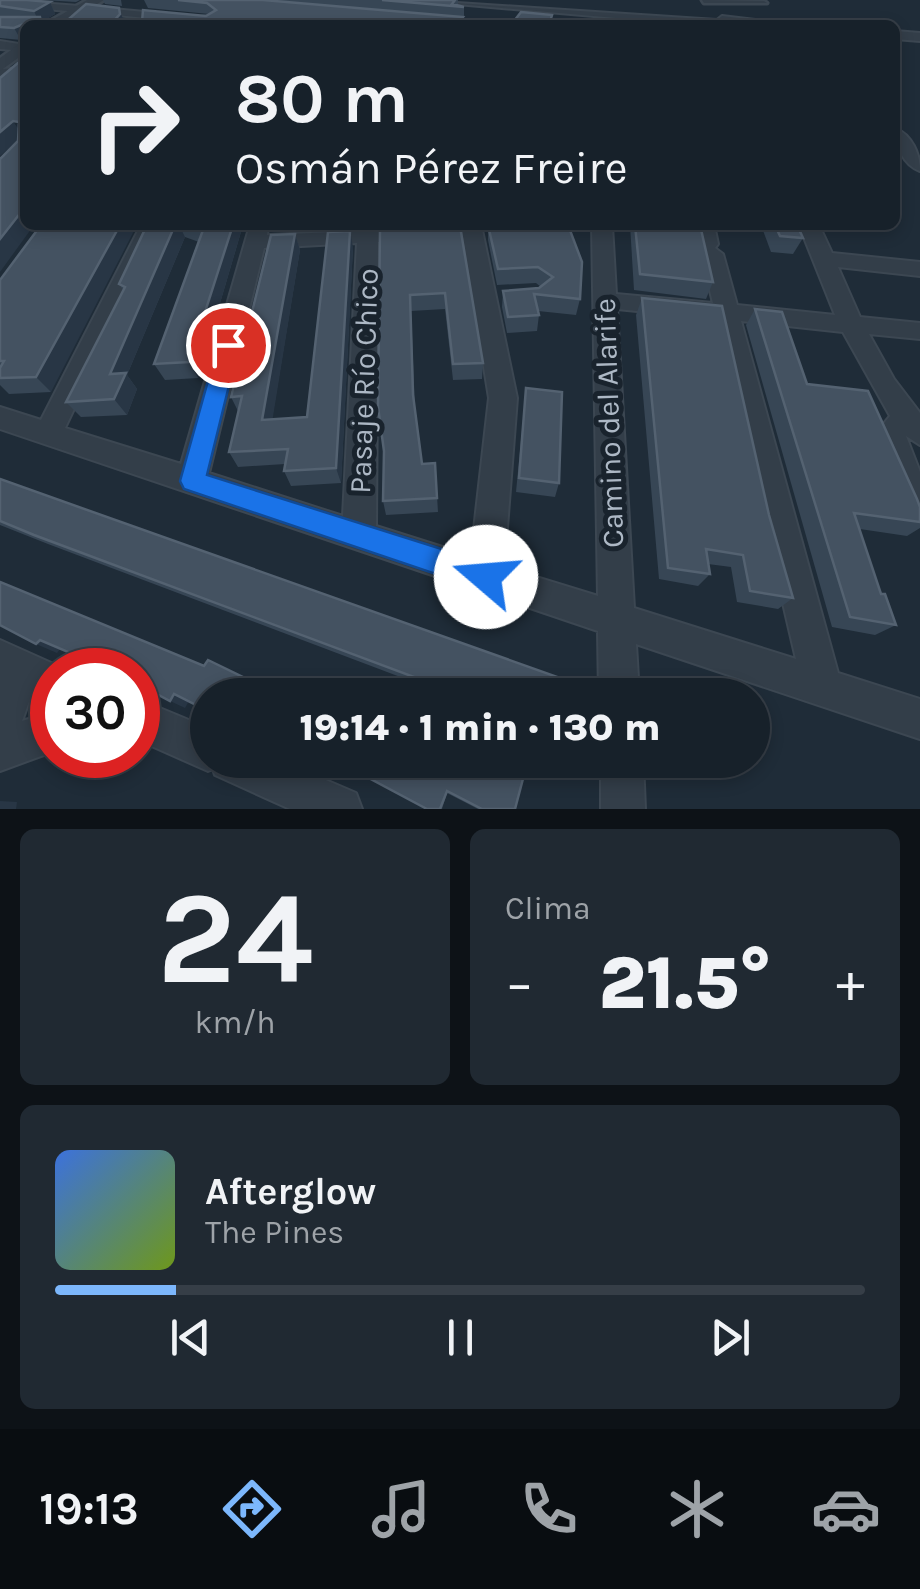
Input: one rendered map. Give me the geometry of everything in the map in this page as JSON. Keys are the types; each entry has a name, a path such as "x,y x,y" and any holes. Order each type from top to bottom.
{"street":[{"path":"60,20 112,0"},
{"path":"417,0 551,3 597,16"},
{"path":"471,0 597,16 660,19 661,0"},
{"path":"0,2 89,6 209,20"},
{"path":"900,139 920,166"},
{"path":"48,434 149,230"},
{"path":"192,481 258,234 466,230 493,296 504,410 486,577"},
{"name":"Camino del Alarife","path":"602,230 619,678"},
{"path":"811,230 872,367 914,420 896,425 890,433 920,512"},
{"name":"Pasaje Río Chico","path":"359,536 368,231"},
{"path":"708,241 822,687"},
{"path":"824,259 920,269"},
{"path":"604,300 725,304 849,315 920,330"},
{"path":"0,418 920,719"},
{"path":"0,726 25,670"},
{"path":"160,729 190,742"},
{"path":"0,750 30,740"},
{"path":"270,778 340,809"}],"lane":[{"path":"704,0 764,3"}],"building":[{"path":"0,0 50,2 34,11 0,6"},
{"path":"178,0 263,0 463,17 142,20 143,10 206,16 216,10 207,3"},
{"path":"382,0 455,0 452,4 464,7"},
{"path":"86,4 119,8 120,14 115,20 68,20"},
{"path":"521,12 552,15 550,20 515,20"},
{"path":"0,17 41,17 20,20 20,26 14,28 0,27"},
{"path":"20,61 20,213 0,239 0,159 18,141 19,122 13,121 0,132 0,78"},
{"path":"37,230 117,230 36,377 0,378 4,361 0,361 0,280"},
{"path":"145,230 173,230 110,374 126,373 114,399 66,402 125,287 119,284"},
{"path":"203,230 231,230 189,362 154,364"},
{"path":"380,230 461,230 483,363 453,364 445,293 410,295 413,395 422,464 435,463 437,498 383,501 384,451 378,407"},
{"path":"489,230 570,230 582,262 580,299 534,294 539,315 508,317 503,291 539,288 553,277 538,267 498,269"},
{"path":"636,230 701,230 713,282 640,274"},
{"path":"777,230 799,230 803,238 780,236"},
{"path":"350,231 336,468 284,471 288,449 229,452 242,396 231,397 271,235 295,234 262,420 307,417 328,232"},
{"path":"642,298 722,306 769,515 793,598 750,591 743,555 706,549 710,574 668,568"},
{"path":"755,309 782,312 807,384 868,391 917,499 920,522 854,513 881,594 885,594 896,625 850,617"},
{"path":"526,388 562,392 559,483 519,478"},
{"path":"0,479 560,678 417,678 0,521"},
{"path":"0,582 204,666 208,660 245,678 190,678 190,702 174,694 170,701 160,696 160,648 59,648 40,640 36,644 0,625"},
{"path":"369,778 523,778 515,809 482,809 447,791 440,809 427,809"}],"route":[{"path":"228,345 192,481 486,577"}]}
